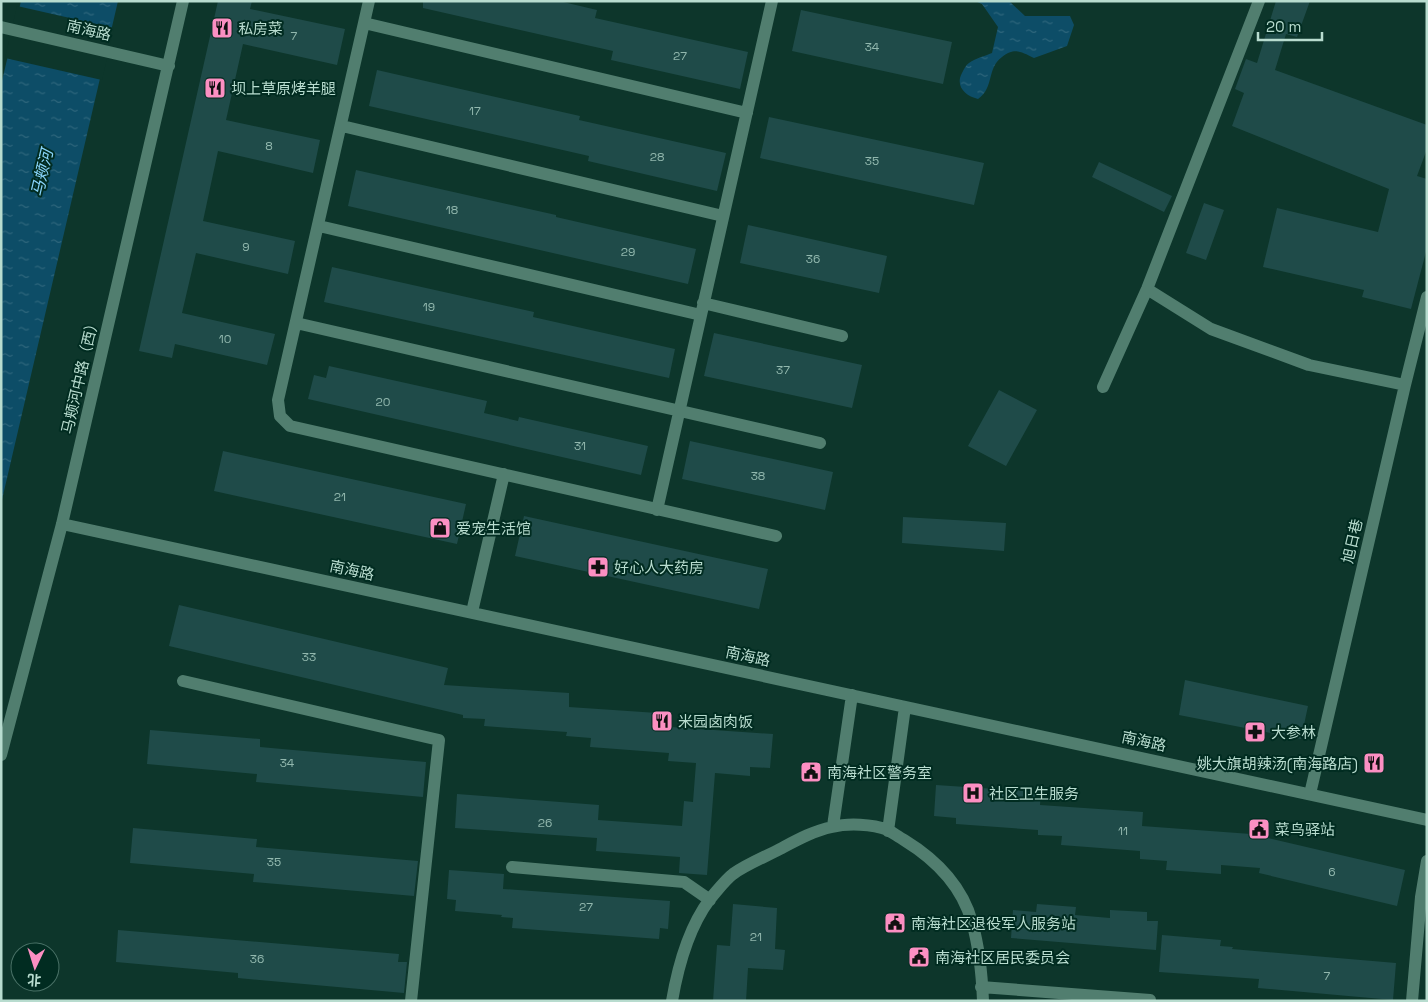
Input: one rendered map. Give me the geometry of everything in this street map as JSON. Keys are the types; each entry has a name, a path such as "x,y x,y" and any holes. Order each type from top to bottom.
{"street":[{"name":"马颊河中路（西）","path":"1,755 62,524 183,1"},
{"path":"369,1 278,400 280,416 290,426 776,536"},
{"path":"657,510 772,1"},
{"path":"1103,387 1147,289 1259,1"},
{"path":"364,23 746,113"},
{"name":"南海路","path":"1,27 169,66"},
{"path":"342,126 723,216"},
{"path":"319,226 702,309 842,336"},
{"path":"1147,289 1211,329 1309,365 1405,385"},
{"name":"旭日巷","path":"1310,794 1427,297"},
{"path":"296,323 820,443"},
{"path":"472,612 504,474"},
{"name":"南海路","path":"62,524 1427,820"},
{"path":"184,681 439,740 412,1001"},
{"path":"833,826 852,695"},
{"path":"888,830 905,707"},
{"path":"672,1001 675,983 687,944 696,924 710,900 733,874 809,833 833,826 874,827 888,830 924,852 943,869 962,900 972,922 979,959 983,1001"},
{"path":"1412,1001 1421,896 1427,861"},
{"path":"512,867 684,882 710,900"},
{"path":"982,987 1150,1000"}],"water":[{"name":"马颊河","path":"21,1 118,1 1,504 1,85"},
{"path":"975,1 1009,1 1025,16 1070,16 1074,25 1067,46 1034,58 1014,51 1007,54 994,67 987,89 983,94 978,99 969,95 962,90 960,78 962,73 969,63 992,53 998,27 982,4"}],"pier":[{"path":"17,6 114,28 102,80 5,58"}],"building":[{"path":"218,1 252,1 250,9 345,29 337,65 243,44 226,120 320,140 313,173 218,151 203,221 295,241 288,274 196,253 182,313 275,334 267,365 175,344 172,358 139,351"},
{"path":"423,1 559,1 597,10 595,18 748,52 740,89 611,60 613,51 423,8"},
{"path":"1276,1 1310,1 1297,37 1286,34 1275,70 1427,125 1427,149 1417,176 1427,179 1427,248 1411,309 1362,297 1364,290 1263,267 1277,208 1378,232 1389,189 1232,126 1244,93 1235,89 1246,59 1257,63"},
{"path":"801,10 952,42 943,84 792,51"},
{"path":"377,70 580,116 579,120 726,153 717,191 588,161 589,156 369,106"},
{"path":"769,117 984,163 974,205 760,158"},
{"path":"1099,162 1172,196 1164,212 1092,177"},
{"path":"356,170 696,249 688,284 348,206"},
{"path":"1204,203 1224,210 1206,260 1186,253"},
{"path":"748,225 887,256 879,293 740,263"},
{"path":"332,267 534,312 533,317 675,349 669,378 324,302"},
{"path":"714,333 862,365 852,408 704,376"},
{"path":"329,366 487,401 484,413 518,421 519,417 648,446 641,475 308,399 314,375 326,378"},
{"path":"999,390 1037,410 1006,466 968,446"},
{"path":"690,441 833,472 825,510 682,479"},
{"path":"223,451 466,504 457,544 214,491"},
{"path":"524,516 768,569 759,609 515,556"},
{"path":"903,517 1006,523 1004,551 902,543"},
{"path":"179,605 448,668 444,685 569,693 569,707 672,714 671,727 773,734 770,768 750,767 750,776 715,773 707,875 679,873 680,857 596,851 597,838 455,828 457,794 599,805 598,820 682,826 684,801 693,802 696,763 668,761 669,753 590,747 591,738 566,736 567,732 484,726 485,719 463,718 463,715 169,646"},
{"path":"1185,680 1308,706 1301,739 1179,715"},
{"path":"150,730 260,739 260,747 426,762 423,797 256,782 257,774 147,764"},
{"path":"936,785 1041,792 1040,805 1143,812 1142,826 1251,834 1405,870 1397,906 1259,873 1260,868 1221,865 1221,874 1166,870 1167,861 1140,859 1140,851 1061,845 1062,836 1038,835 1038,830 956,824 956,818 934,816"},
{"path":"133,828 257,839 256,847 418,861 414,896 253,882 254,874 130,863"},
{"path":"449,870 504,874 503,889 670,901 668,929 660,928 659,939 512,928 513,918 501,917 502,915 455,911 456,900 447,899"},
{"path":"733,904 777,908 775,949 785,950 783,970 748,968 746,1001 713,1001 717,945 730,946"},
{"path":"1037,904 1076,907 1075,915 1110,918 1110,910 1147,912 1147,921 1158,921 1156,950 1011,938 1013,910 1036,912"},
{"path":"118,930 399,954 398,962 407,962 404,993 238,978 238,973 116,962"},
{"path":"1162,935 1221,940 1220,946 1233,947 1232,949 1396,963 1393,1000 1258,988 1259,979 1159,972"}],"place":[{"name":"私房菜","path":"222,28"},
{"name":"坝上草原烤羊腿","path":"215,88"},
{"name":"爱宠生活馆","path":"440,528"},
{"name":"好心人大药房","path":"598,567"},
{"name":"米园卤肉饭","path":"662,721"},
{"name":"大参林","path":"1255,732"},
{"name":"姚大旗胡辣汤(南海路店)","path":"1374,763"},
{"name":"南海社区警务室","path":"811,772"},
{"name":"社区卫生服务","path":"973,793"},
{"name":"菜鸟驿站","path":"1259,829"},
{"name":"南海社区退役军人服务站","path":"895,923"},
{"name":"南海社区居民委员会","path":"919,957"}]}
